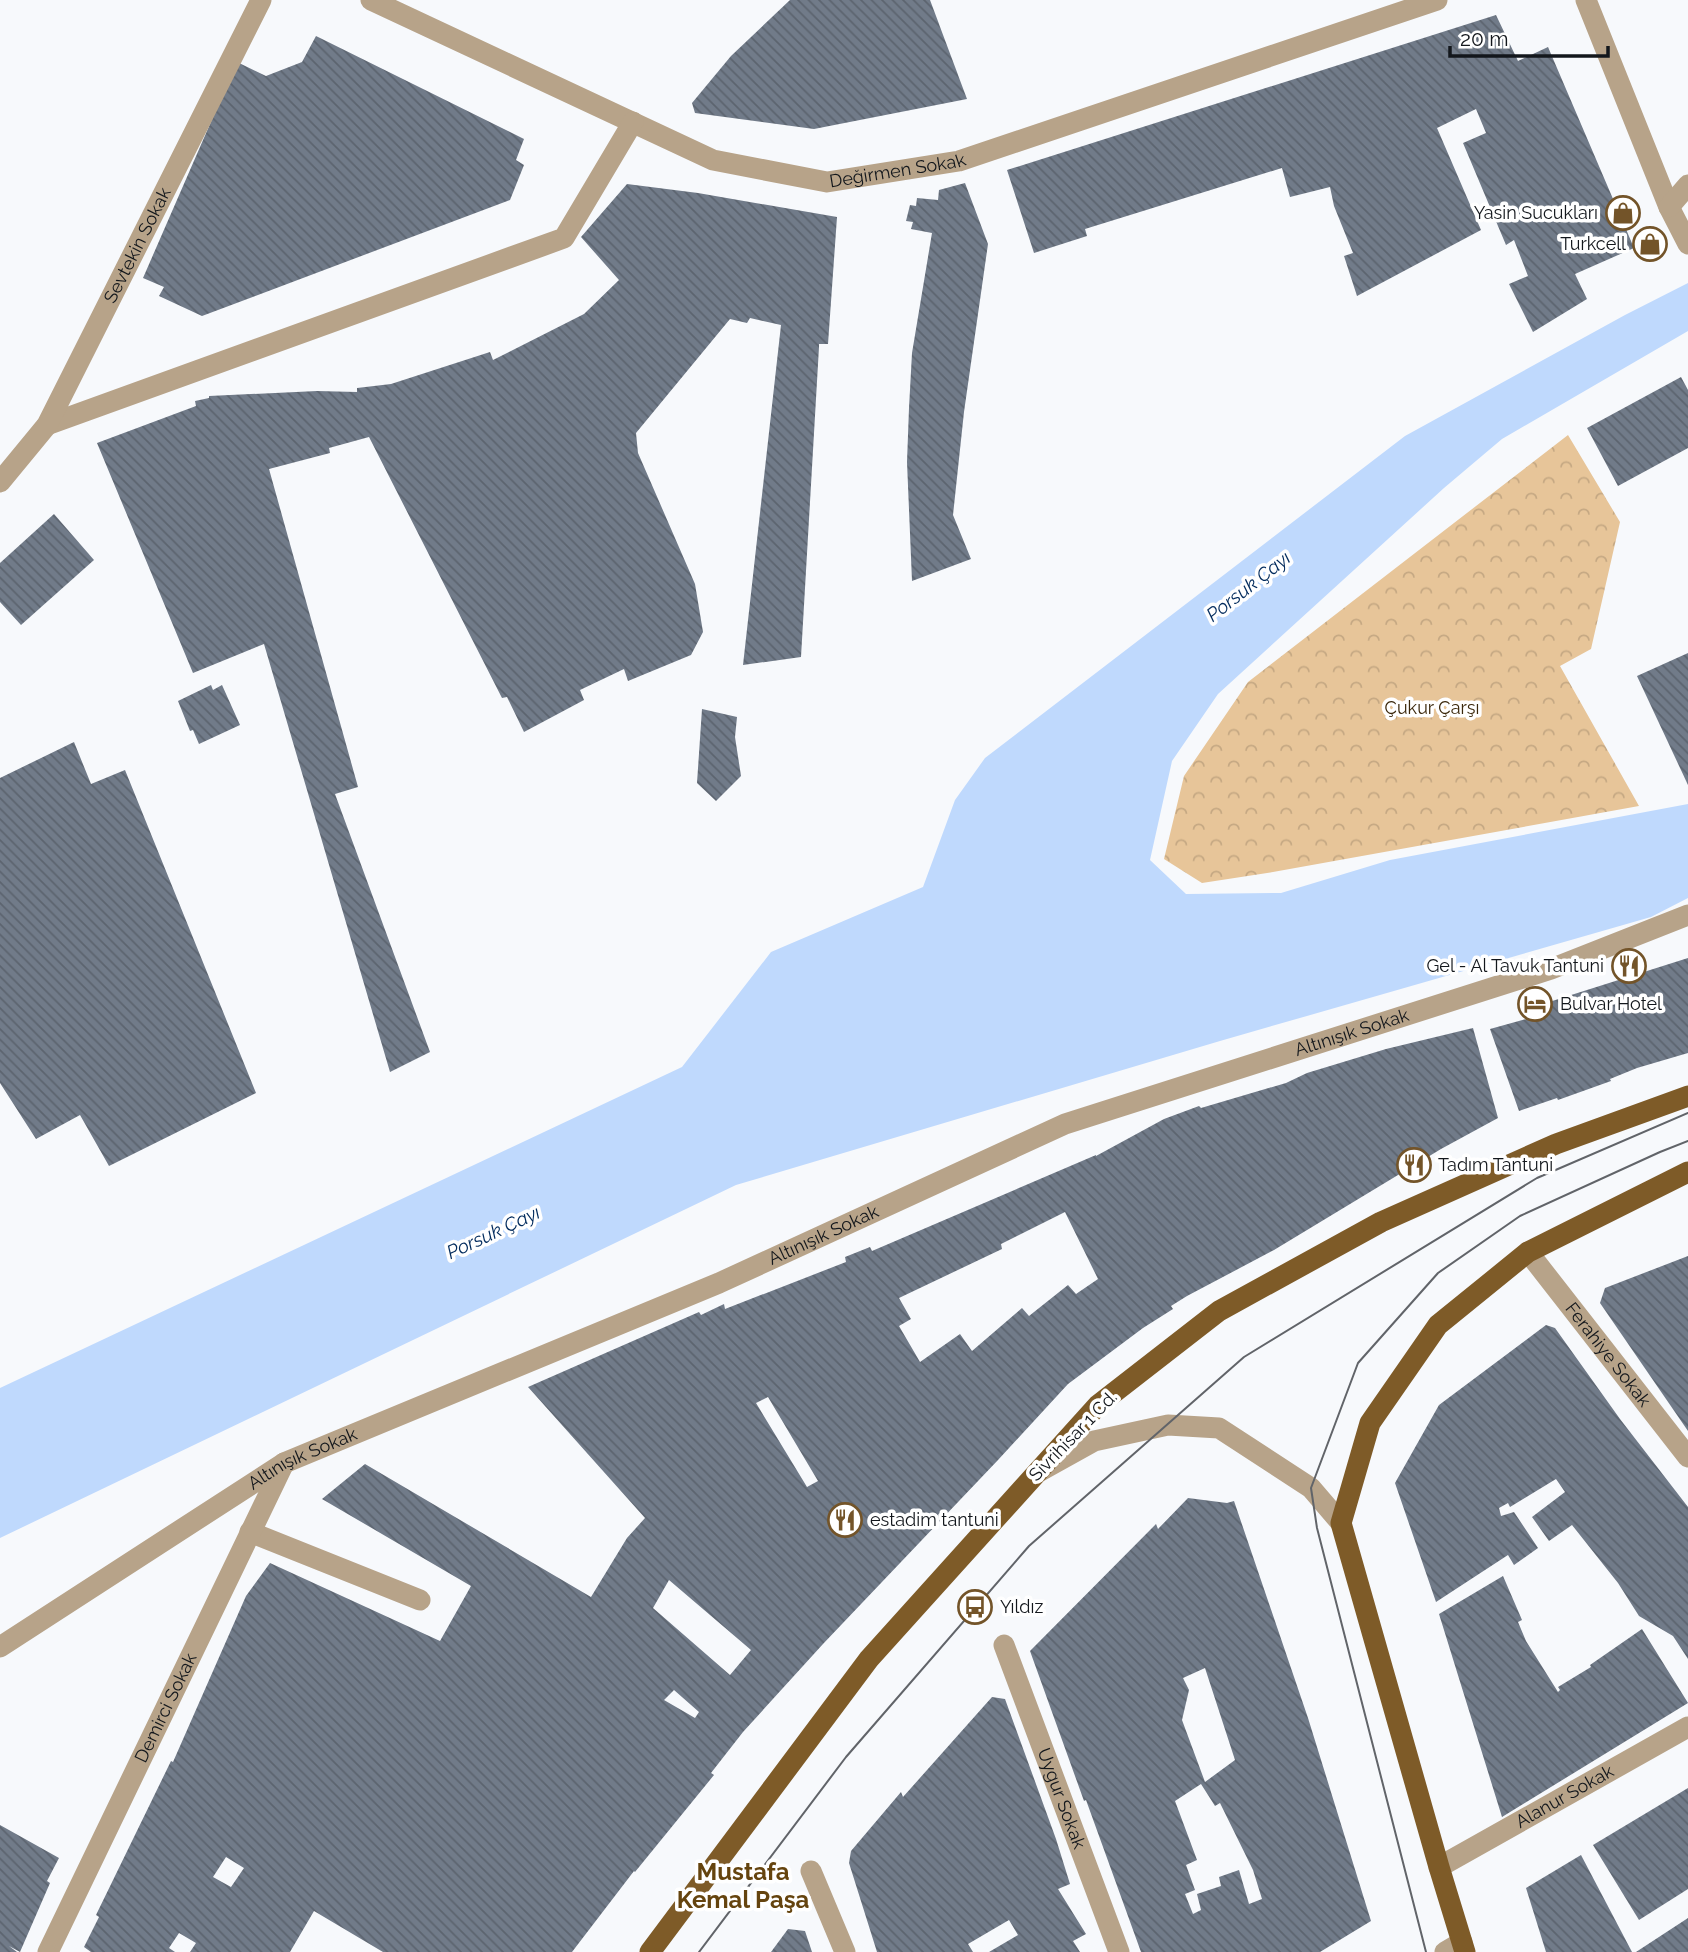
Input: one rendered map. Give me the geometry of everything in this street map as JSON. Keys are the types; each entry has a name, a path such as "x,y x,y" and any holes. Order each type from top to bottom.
{"main road":[{"name":"Sivrihisar 1 Cd.","path":"650,1952 869,1658 1098,1405 1219,1311 1381,1222 1556,1144 1688,1096"},
{"path":"1457,1949 1438,1867 1341,1523 1370,1423 1438,1325 1528,1252 1688,1172"}],"street":[{"name":"Sevtekin Sokak","path":"0,482 47,425 261,0"},
{"name":"Değirmen Sokak","path":"371,0 713,160 827,182 959,160 1437,0"},
{"path":"1586,0 1669,207 1688,244"},
{"path":"47,425 564,238 633,122"},
{"path":"1669,207 1688,185"},
{"path":"1669,207 1688,194"},
{"name":"Altınışık Sokak","path":"0,1647 284,1463 719,1283 1065,1124 1551,969 1688,915"},
{"name":"Ferahiye Sokak","path":"1528,1252 1688,1457"},
{"path":"1036,1474 1094,1441 1168,1425 1219,1428 1311,1488 1341,1523"},
{"name":"Demirci Sokak","path":"48,1952 284,1463"},
{"path":"250,1532 420,1600"},
{"name":"Uygur Sokak","path":"1004,1645 1119,1952"},
{"name":"Alanur Sokak","path":"1438,1867 1688,1727"},
{"path":"811,1871 845,1952"}],"green space":[{"name":"Çukur Çarşı","path":"1568,435 1620,522 1591,649 1560,666 1639,806 1202,883 1164,859 1184,776 1248,682"}],"water":[{"name":"Porsuk Çayı","path":"1688,283 1688,331 1502,439 1444,488 1218,694 1172,761 1150,860 1186,894 1281,893 1390,860 1688,804 1688,898 1651,917 1220,1041 736,1185 0,1538 0,1388 682,1067 771,952 923,887 955,800 985,758 1405,436"}],"building":[{"path":"790,0 930,0 967,99 814,129 695,113 692,103 731,56"},
{"path":"1496,15 1518,61 1548,47 1634,248 1575,274 1587,299 1533,332 1509,284 1528,276 1514,240 1506,245 1463,143 1486,133 1476,109 1437,128 1481,230 1357,296 1344,256 1353,253 1334,206 1330,187 1290,197 1282,168 1085,229 1087,236 1034,253 1007,170"},
{"path":"316,36 524,139 516,160 524,165 510,200 202,316 159,296 164,287 143,278 237,62 266,76 302,62"},
{"path":"965,183 988,244 964,412 953,515 971,559 912,581 907,462 912,353 932,233 911,229 913,222 906,221 910,205 916,206 917,198 938,200 939,190"},
{"path":"627,184 698,193 837,217 828,344 819,344 801,657 743,665 781,325 750,318 747,323 730,319 636,433 638,453 695,584 703,632 691,655 628,681 624,669 580,690 584,700 524,732 507,697 502,698 369,437 329,448 330,453 269,469 358,787 335,794 430,1052 390,1072 264,644 193,673 97,443 196,406 195,401 209,396 357,392 357,388 391,384 490,352 493,360 584,314 619,280 581,237"},
{"path":"1681,377 1688,390 1688,448 1618,486 1587,428"},
{"path":"54,514 94,560 21,625 0,602 0,563"},
{"path":"1688,653 1688,785 1637,676"},
{"path":"211,685 213,690 222,685 240,725 199,744 193,730 190,731 178,701"},
{"path":"702,709 737,717 735,737 741,776 716,801 697,783"},
{"path":"74,742 91,784 125,770 256,1093 109,1166 80,1115 36,1139 0,1083 0,778"},
{"path":"1688,958 1688,1053 1637,1068 1610,1079 1611,1081 1519,1111 1490,1029 1530,1018 1527,1009"},
{"path":"1473,1028 1498,1118 1441,1149 1274,1250 1187,1296 1171,1306 1173,1309 1068,1384 743,1732 711,1773 714,1775 634,1871 572,1952 383,1952 314,1911 290,1952 190,1952 196,1943 179,1933 169,1948 175,1952 91,1952 84,1947 99,1917 96,1915 171,1761 173,1762 246,1596 270,1563 440,1641 471,1586 322,1499 365,1464 591,1597 627,1538 645,1518 528,1387 699,1312 701,1315 724,1304 725,1309 846,1262 845,1257 870,1247 872,1251 1096,1156 1164,1119 1199,1106 1201,1108 1286,1083 1307,1073 1386,1049","holes":["1065,1212 1098,1279 1076,1294 1068,1285 1029,1316 1022,1308 972,1351 960,1334 920,1362 899,1326 911,1319 899,1298 1002,1249 1001,1244","768,1397 818,1481 807,1487 756,1403","669,1580 751,1650 730,1675 653,1608","674,1690 699,1712 695,1718 664,1700","226,1857 244,1868 231,1887 213,1877"]},
{"path":"1688,1256 1688,1431 1600,1303 1605,1288"},
{"path":"1546,1325 1555,1328 1688,1507 1688,1659 1673,1636 1639,1616 1618,1583 1572,1525 1549,1541 1532,1517 1565,1492 1556,1479 1510,1507 1508,1503 1499,1508 1501,1516 1514,1512 1538,1548 1514,1565 1508,1555 1436,1602 1395,1483 1439,1405"},
{"path":"1188,1498 1227,1503 1234,1501 1308,1718 1371,1921 1320,1952 1141,1952 1030,1651 1156,1524 1158,1529","holes":["1205,1668 1235,1760 1205,1782 1182,1720 1189,1690 1183,1678","1201,1784 1215,1806 1220,1803 1253,1870 1262,1899 1249,1904 1239,1870 1219,1877 1221,1886 1197,1894 1201,1910 1193,1914 1185,1894 1195,1890 1186,1865 1197,1860 1175,1801"]},
{"path":"1503,1576 1522,1620 1518,1622 1526,1641 1558,1692 1558,1687 1591,1667 1590,1665 1642,1629 1688,1703 1502,1817 1439,1614"},
{"path":"992,1697 1005,1699 1056,1839 1070,1884 1058,1889 1086,1934 1073,1941 1080,1952 989,1952 1018,1935 1009,1920 968,1944 973,1952 877,1952 849,1863 851,1851 901,1792 903,1797"},
{"path":"1688,1788 1688,1889 1639,1920 1593,1845"},
{"path":"0,1825 59,1858 47,1881 50,1883 20,1952 9,1946 17,1952 0,1952"},
{"path":"1581,1855 1632,1952 1546,1952 1526,1888"},
{"path":"1688,1918 1688,1952 1636,1952"},
{"path":"788,1929 805,1931 812,1952 771,1952"}],"tram line":[{"path":"699,1952 846,1757 1029,1546 1244,1357 1537,1178 1688,1113"},
{"path":"1426,1952 1317,1528 1311,1488 1358,1363 1438,1273 1520,1216 1688,1141"}],"place":[{"name":"Yasin Sucukları","path":"1623,213"},
{"name":"Turkcell","path":"1650,244"},
{"name":"Gel - Al Tavuk Tantuni","path":"1629,966"},
{"name":"Bulvar Hotel","path":"1535,1004"},
{"name":"Tadım Tantuni","path":"1414,1165"},
{"name":"estadim tantuni","path":"845,1520"},
{"name":"Yıldız","path":"975,1607"}],"district":[{"name":"Mustafa Kemal Paşa","path":"743,1886"}]}
